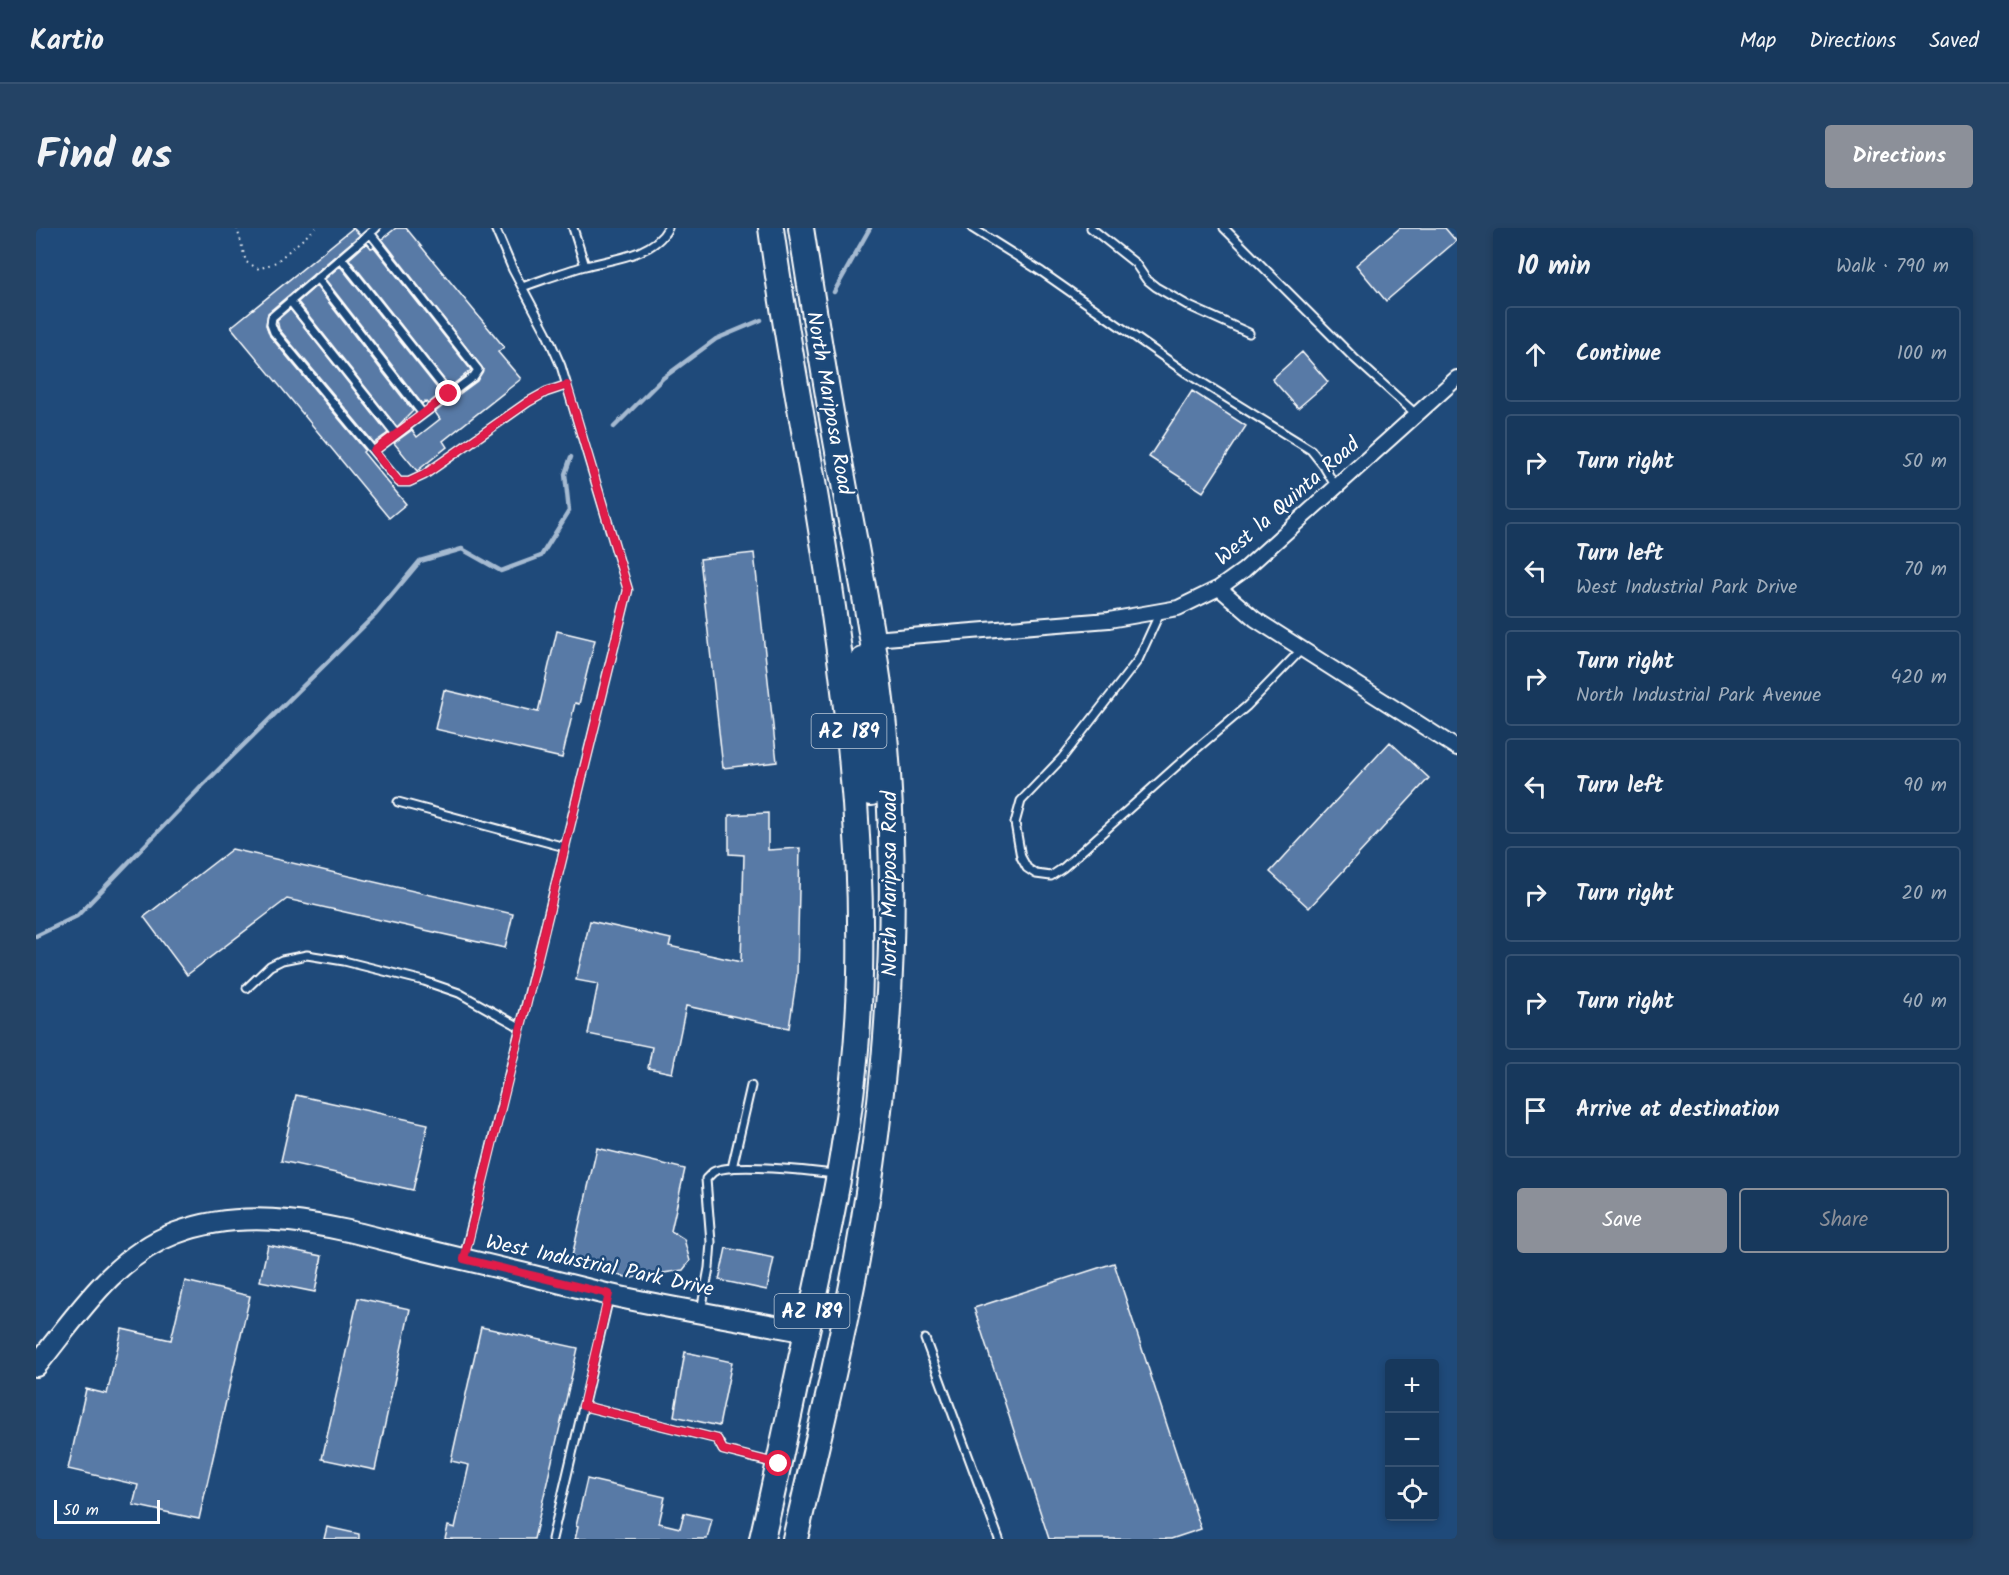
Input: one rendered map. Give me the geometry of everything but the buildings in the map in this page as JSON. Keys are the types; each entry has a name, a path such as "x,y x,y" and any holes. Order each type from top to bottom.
{"highway":[{"name":"North Mariposa Road","path":"762,1539 826,1250 840,1175 852,1082 860,980 855,797 846,700 829,583 807,373 801,228"},
{"name":"North Mariposa Road","path":"772,236 783,303 807,373 873,639 883,705 892,893 892,955 883,1083 870,1178 856,1262 793,1539"},
{"path":"852,1082 864,998 873,887 874,832 862,664 866,646 873,639"},
{"path":"793,1539 817,1369 815,1340 807,1332 817,1328 830,1301 883,1083"}],"street":[{"name":"West la Quinta Road","path":"873,639 1109,620 1178,608 1219,588 1244,570 1457,378"},
{"path":"1219,588 1255,620 1457,748"},
{"name":"West Industrial Park Drive","path":"36,1366 108,1279 140,1251 174,1233 208,1223 248,1218 295,1221 351,1232 609,1294 807,1332"}],"lane":[{"path":"464,1259 628,590 561,366 495,228"},
{"path":"573,228 585,266"},
{"path":"522,287 585,266 615,260 646,248 668,228"},
{"path":"972,228 1042,272 1185,372 1311,450 1336,487"},
{"path":"1091,228 1135,263 1146,279 1156,287 1189,306 1249,333"},
{"path":"1224,228 1354,358 1417,415"},
{"path":"374,451 477,373 478,368 373,231 272,317 271,324 274,332 399,482 409,482 424,475 528,402 546,392 567,385"},
{"path":"341,258 449,394"},
{"path":"317,278 423,414"},
{"path":"290,301 396,434"},
{"path":"1161,610 1138,660 1062,758 1021,801 1016,823 1021,857 1027,868 1036,874 1051,876 1063,868 1247,706 1302,649"},
{"path":"398,802 565,847"},
{"path":"247,988 270,966 282,960 307,955 344,961 459,993 520,1027"},
{"path":"732,1168 750,1086"},
{"path":"700,1312 709,1268 711,1242 706,1179 714,1171 732,1168 812,1171 840,1175"},
{"path":"552,1539 609,1294"},
{"path":"925,1339 999,1539"},
{"path":"583,1406 717,1439 723,1450 779,1464"}],"path":[{"path":"237,228 246,262 259,269 276,262 316,228"}],"waterway":[{"path":"834,292 870,228"},
{"path":"614,427 663,378 716,339 761,320"},
{"path":"36,936 77,916 201,787 375,615 420,561 462,549 501,571 541,556 569,511 565,474 571,457"}],"route":[{"path":"449,394 374,451 399,482 409,482 424,475 528,402 546,392 567,385 628,590 464,1259 609,1294 583,1406 717,1439 723,1450 779,1464"}]}
